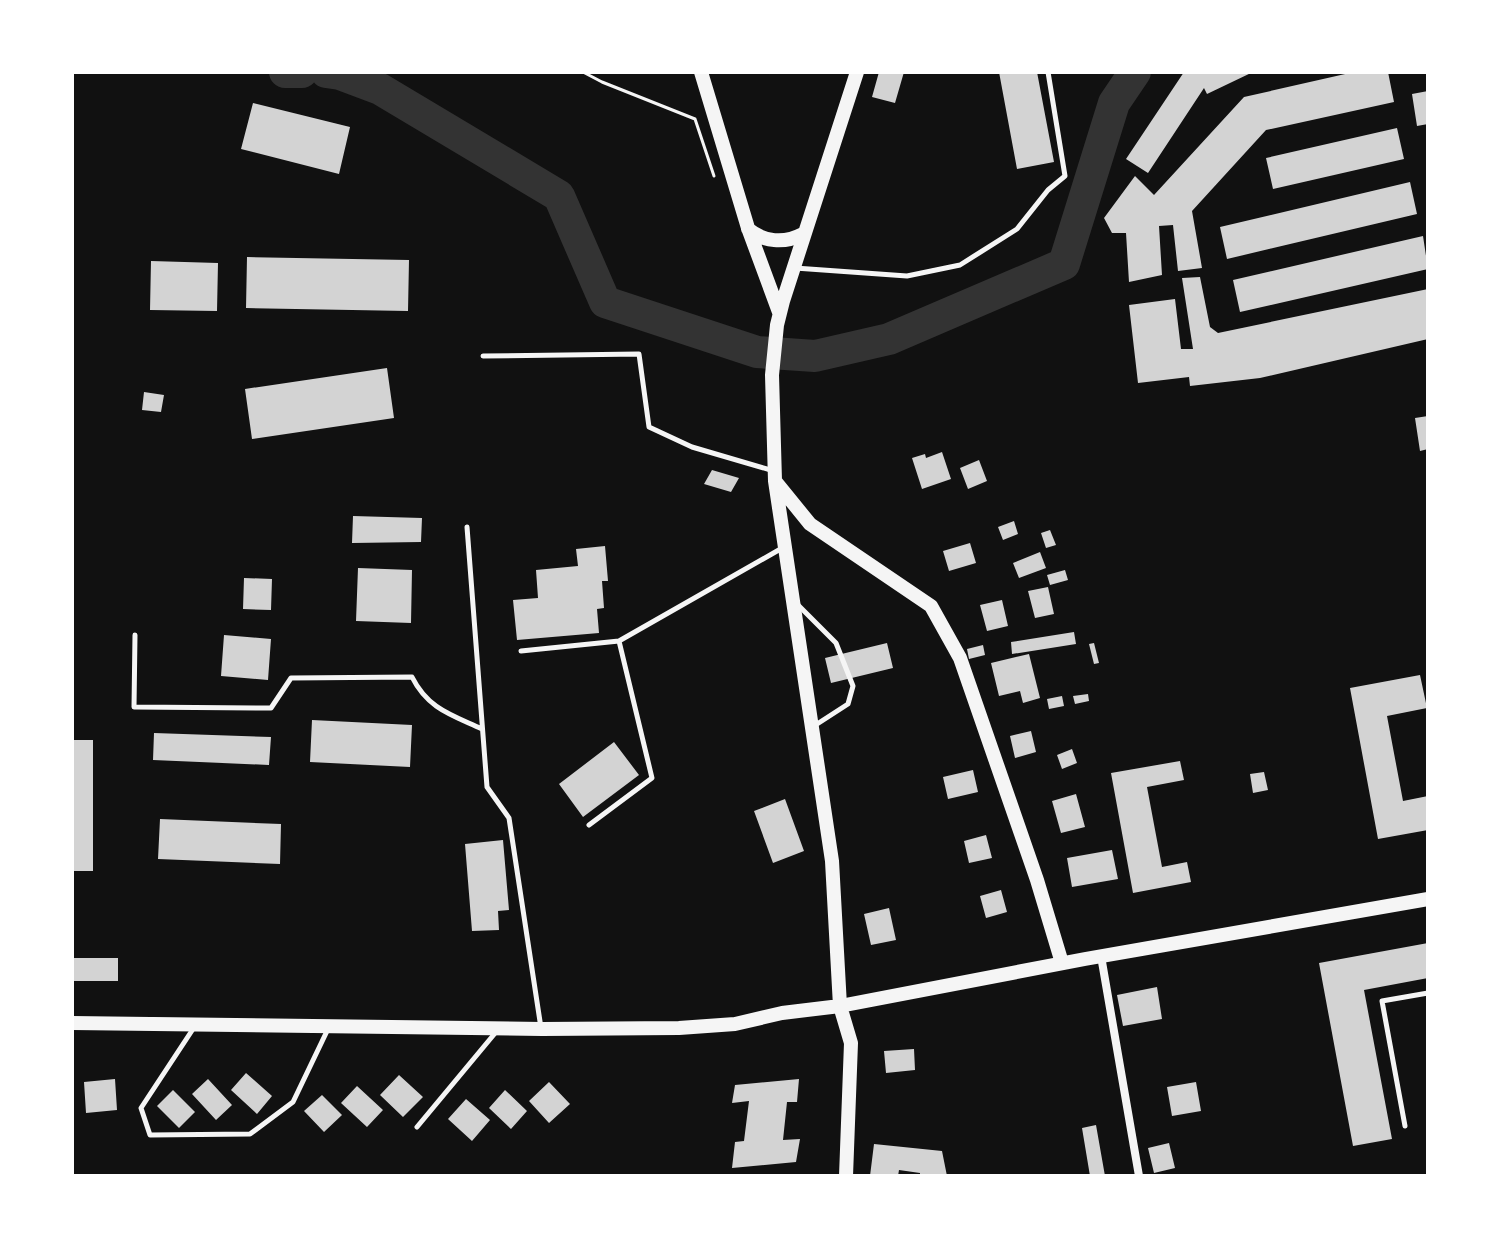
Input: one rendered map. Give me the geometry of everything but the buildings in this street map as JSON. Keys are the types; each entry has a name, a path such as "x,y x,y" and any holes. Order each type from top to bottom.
{"main road":[{"path":"701,72 778,319"},
{"path":"846,1176 851,1043 840,1006 832,861 775,476 772,375 778,319 792,267 857,72"},
{"path":"748,228 767,240 790,240 803,234"},
{"path":"775,476 810,524 931,606 960,658 1037,880 1062,963"},
{"path":"785,547 792,531 800,525 810,524"},
{"path":"72,1023 542,1029 679,1028 735,1024 782,1013 840,1006 1062,963 1428,899"}],"street":[{"path":"1101,956 1139,1176"}],"lane":[{"path":"792,267 907,276 960,265 1017,229 1048,190 1065,176 1048,72"},
{"path":"483,356 639,354 649,427 692,447 775,476"},
{"path":"467,527 487,787 509,818 542,1029"},
{"path":"521,651 619,641 785,547"},
{"path":"793,600 836,643 853,686 848,704 812,727"},
{"path":"135,635 134,707 271,708 291,678 412,677 420,692 435,708 483,730"},
{"path":"589,825 652,778 619,641"},
{"path":"1405,1126 1382,1001 1428,993"},
{"path":"196,1024 141,1108 150,1135 250,1134 293,1102 330,1026"},
{"path":"417,1127 499,1028"}],"path":[{"path":"583,72 695,119 717,183 733,179"}],"waterway":[{"path":"285,72 302,72"},
{"path":"326,72 380,89 559,196 605,302 757,352 815,356 889,339 1064,264 1114,103 1135,72"}]}
